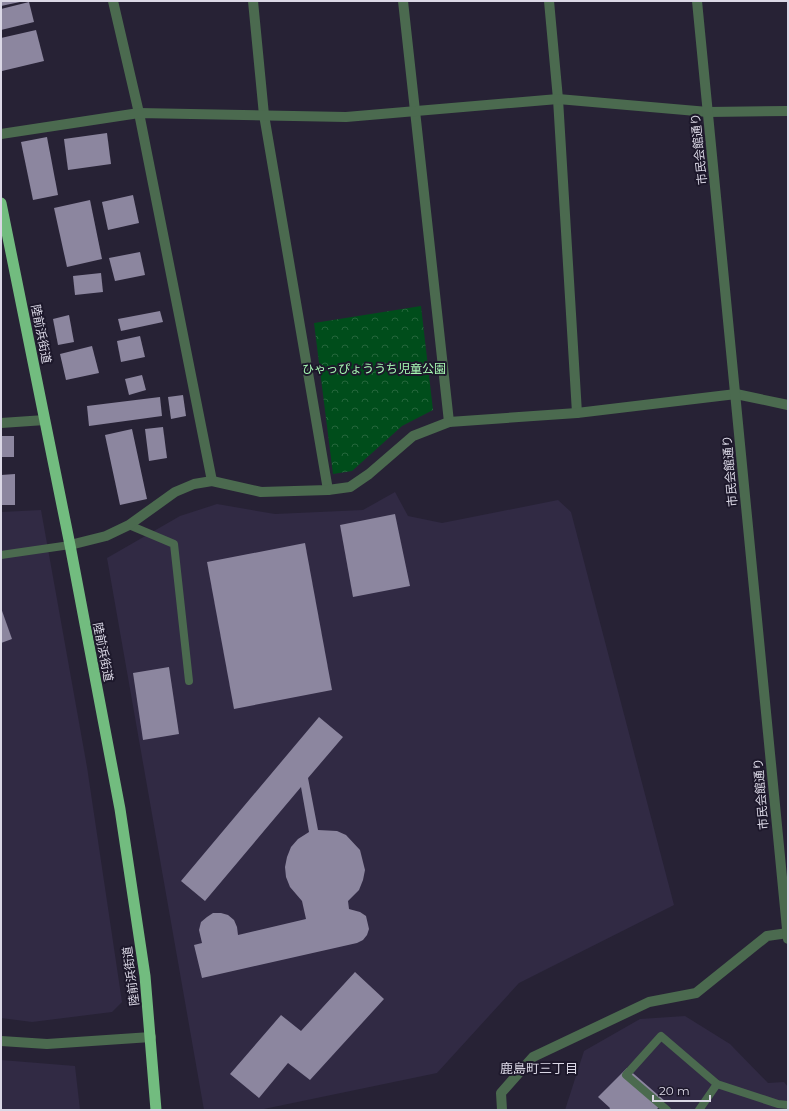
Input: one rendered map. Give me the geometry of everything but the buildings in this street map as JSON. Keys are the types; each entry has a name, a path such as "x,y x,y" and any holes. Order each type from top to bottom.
{"highway":[{"name":"陸前浜街道","path":"1,203 70,545 132,879 151,1037 156,1110"}],"street":[{"path":"113,1 139,113 212,481"},
{"path":"253,1 264,115 328,490"},
{"path":"403,1 448,422"},
{"path":"549,1 558,99 577,413"},
{"name":"市民会館通り","path":"697,1 788,935"},
{"path":"1,134 139,113 346,118 558,99 708,112 788,111"},
{"path":"70,545 106,536 129,525 175,492 194,484 212,481 261,492 328,490 350,486 368,474 413,436 448,422 577,413 736,394 788,405"},
{"path":"1,422 45,420"},
{"path":"502,1110 501,1093 533,1057 649,1002 696,993 767,936 788,935"},
{"path":"1,1041 47,1044 151,1037"}],"lane":[{"path":"129,525 174,544 189,681"},
{"path":"1,555 70,545"},
{"path":"667,1110 626,1075 661,1036 717,1084 778,1104 788,1105"},
{"path":"699,1110 717,1084"}],"shaded area":[{"path":"395,492 408,516 442,523 558,500 571,512 674,905 519,983 437,1073 259,1110 204,1110 107,558 180,516 217,504 275,514 363,510"},
{"path":"41,510 87,767 122,1002 112,1012 32,1022 1,1018 1,512"},
{"path":"685,1016 730,1044 768,1083 784,1082 788,1087 788,1110 565,1110 584,1051 640,1019"},
{"path":"1,1060 75,1066 80,1110 1,1110"}],"green space":[{"name":"ひゃっぴょううち児童公園","path":"421,306 433,410 402,426 352,471 333,474 314,323"}],"district":[{"name":"鹿島町三丁目","path":"539,1068"}]}
